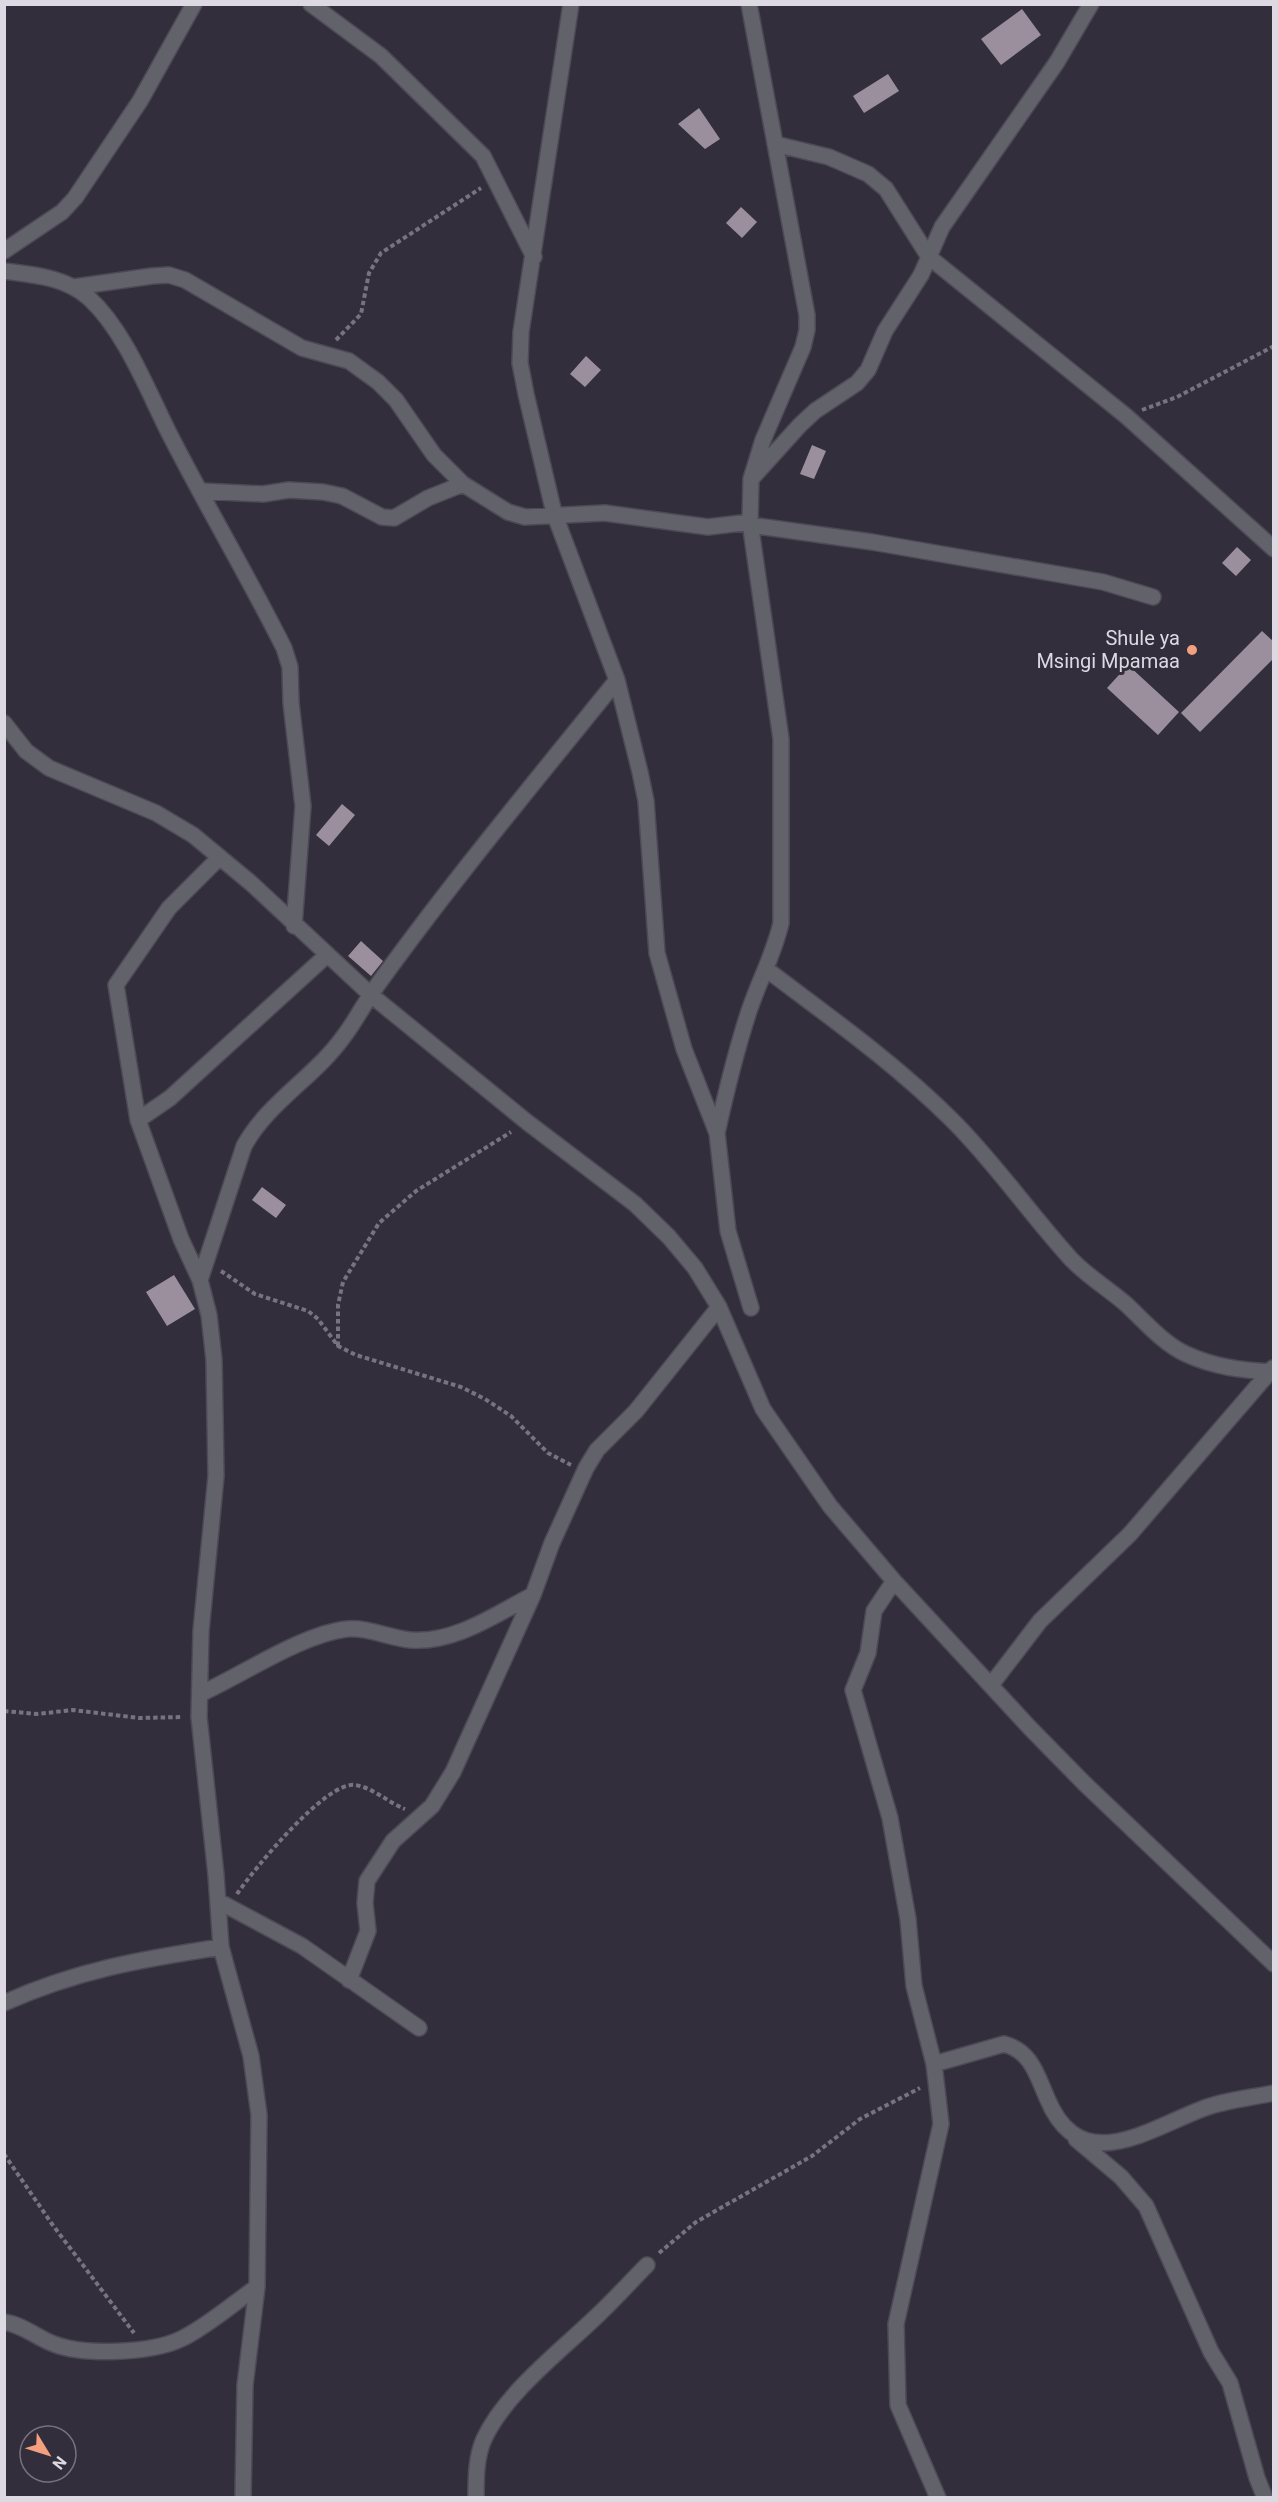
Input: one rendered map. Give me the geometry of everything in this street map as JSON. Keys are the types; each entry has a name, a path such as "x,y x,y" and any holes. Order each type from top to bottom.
{"street":[{"path":"4,251 62,212 75,198 140,101 194,4"},
{"path":"311,4 381,56 423,94 483,156 534,257"},
{"path":"571,4 521,332 520,363 554,513 617,680 646,801 657,953 684,1049 717,1133 728,1231 751,1308"},
{"path":"717,1133 728,1082 749,1009 766,969 781,923 781,738 750,523 752,479 763,440 794,372 807,330 807,315 749,4"},
{"path":"752,479 800,425 863,377 885,332 921,275 942,226 1057,62 1091,4"},
{"path":"775,144 829,157 868,174 886,189 929,257 1126,416 1274,549"},
{"path":"4,271 49,276 74,287 90,299 122,343 143,378 168,431 271,621 290,667 291,703 303,806 294,926"},
{"path":"74,287 169,275 185,280 302,348 349,361 378,382 396,400 434,455 463,484 508,512 525,517 554,513 605,513 708,527 750,523 1103,582 1153,597"},
{"path":"201,491 264,494 289,490 322,492 342,496 382,517 394,518 428,498 463,484"},
{"path":"200,1280 244,1146 253,1130 274,1106 324,1062 371,994 483,848 617,680"},
{"path":"4,723 26,751 48,768 156,813 193,835 371,994 527,1122 635,1204 669,1237 695,1268 719,1307 770,1419 830,1506 894,1581 1084,1784 1274,1964"},
{"path":"220,857 169,908 116,985 138,1120 177,1229 200,1280 209,1315 214,1360 216,1476 201,1631 199,1717 224,1903 221,1947 256,2080 259,2115 257,2287 245,2385 243,2498"},
{"path":"138,1120 170,1098 327,955"},
{"path":"766,969 900,1070 989,1160 1077,1265 1090,1278 1114,1294 1165,1340 1184,1354 1233,1370 1272,1370"},
{"path":"349,1980 368,1930 365,1902 367,1881 393,1841 432,1806 463,1752 586,1468 597,1450 636,1411 719,1307"},
{"path":"991,1685 1040,1621 1130,1534 1272,1370"},
{"path":"894,1581 874,1611 868,1653 853,1690 890,1818 908,1919 914,1986 934,2064 941,2124 896,2324 895,2353 898,2405 938,2498"},
{"path":"200,1694 316,1638 347,1629 411,1640 430,1639 456,1633 533,1594"},
{"path":"224,1903 302,1946 419,2028"},
{"path":"4,2003 42,1985 102,1967 221,1947"},
{"path":"934,2064 1004,2044 1016,2047 1033,2065 1054,2115 1076,2139 1121,2177 1146,2206 1210,2352 1230,2383 1257,2478 1265,2498"},
{"path":"1076,2139 1102,2143 1127,2141 1205,2108 1274,2093"},
{"path":"476,2498 478,2461 484,2439 494,2422 562,2345 598,2315 647,2265"},
{"path":"4,2322 31,2331 54,2344 78,2349 131,2351 181,2339 257,2287"}],"path":[{"path":"322,354 361,314 369,273 381,253 458,205 493,178"},
{"path":"1126,416 1177,398 1274,346"},
{"path":"338,1346 338,1305 344,1282 379,1223 416,1191 527,1122"},
{"path":"207,1262 255,1294 308,1311 318,1319 338,1346 356,1355 461,1387 511,1416 548,1453 566,1464 586,1468"},
{"path":"4,1711 37,1714 74,1710 139,1718 199,1717"},
{"path":"224,1903 322,1798 341,1786 356,1785 402,1808 423,1813"},
{"path":"647,2265 696,2222 812,2156 878,2109 935,2081"},
{"path":"4,2154 52,2224 145,2348"}],"building":[{"path":"1022,9 1041,35 1001,65 981,39"},
{"path":"888,74 899,91 864,113 853,96"},
{"path":"699,108 720,139 705,149 678,124"},
{"path":"741,207 757,222 742,238 726,223"},
{"path":"586,356 601,370 585,387 570,374"},
{"path":"812,445 826,451 814,479 800,474"},
{"path":"1237,547 1251,560 1236,576 1222,563"},
{"path":"1262,631 1274,642 1274,658 1200,732 1181,713"},
{"path":"1128,665 1179,712 1158,735 1107,688"},
{"path":"342,804 355,815 329,846 316,835"},
{"path":"361,941 383,961 371,976 348,956"},
{"path":"262,1187 286,1205 276,1218 252,1200"},
{"path":"174,1275 195,1309 167,1326 146,1292"}],"place":[{"name":"Shule ya Msingi Mpamaa","path":"1192,650"}]}
